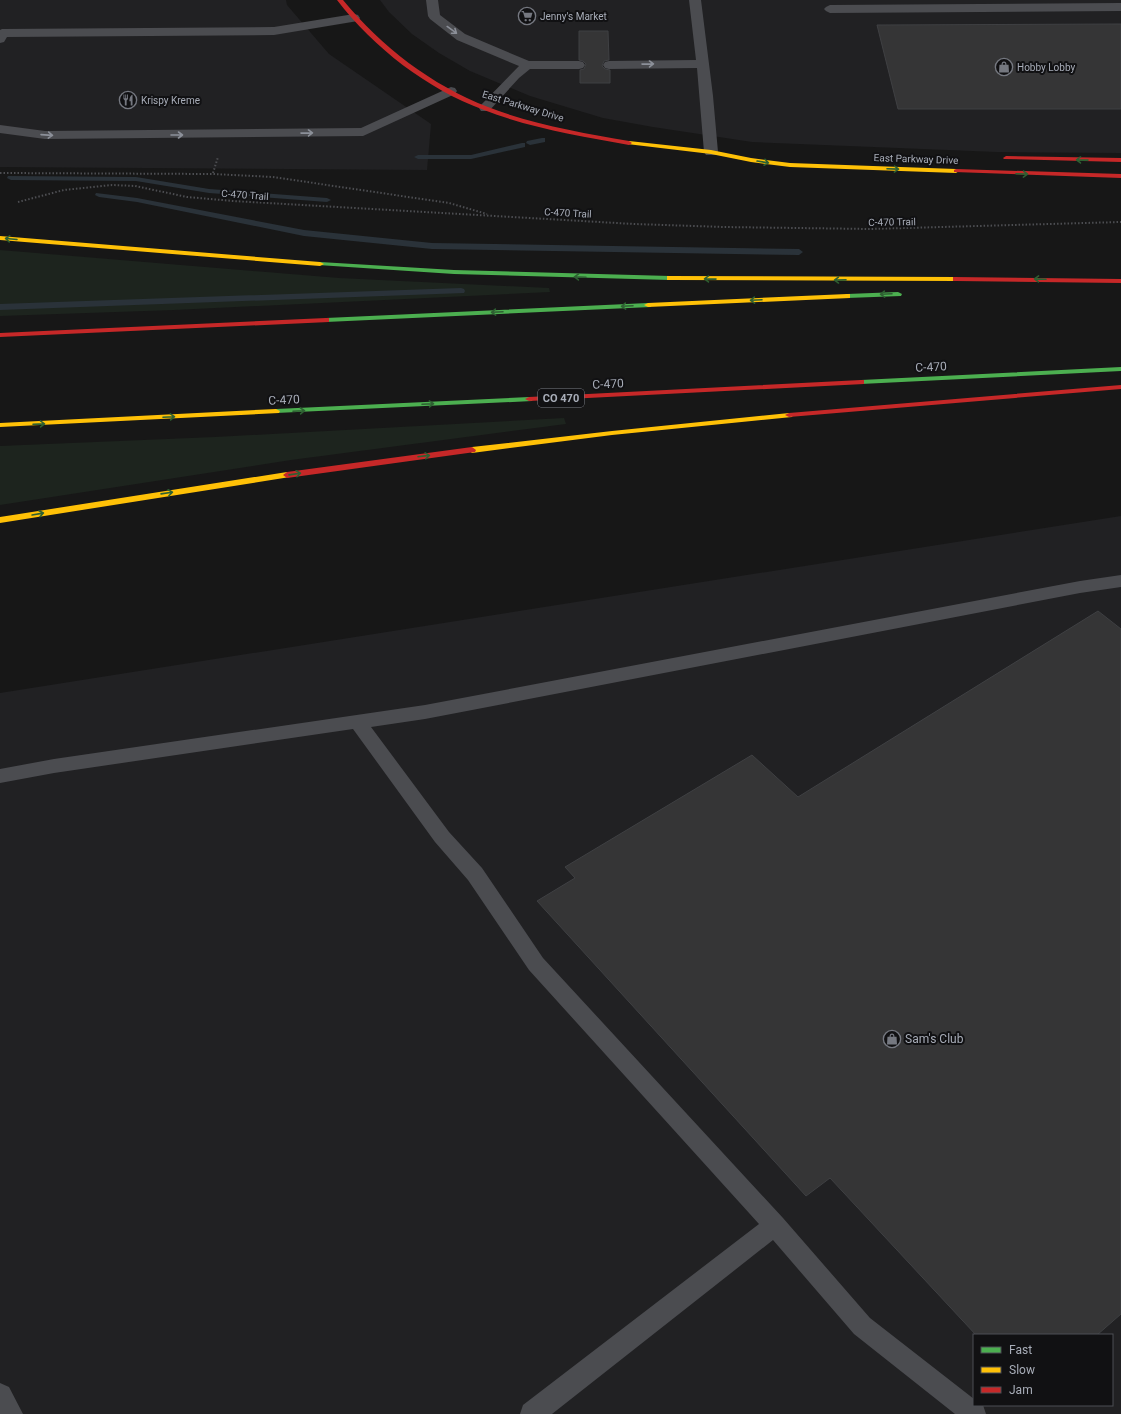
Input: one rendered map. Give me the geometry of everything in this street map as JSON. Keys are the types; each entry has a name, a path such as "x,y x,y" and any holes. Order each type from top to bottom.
{"main road":[{"name":"East Parkway Drive","path":"340,0 354,18 375,40 403,63 451,91 485,108 537,124 575,133 635,144 711,152 750,160 790,165 1121,176"},
{"name":"East Parkway Drive","path":"711,152 753,151"},
{"path":"993,158 1121,160"},
{"path":"14,230 49,242"},
{"path":"0,238 347,266 510,274 718,280 1011,278 1121,282"},
{"path":"1005,289 1121,282"},
{"path":"0,335 904,294"},
{"name":"C-470","path":"0,425 1121,369"},
{"path":"0,520 335,468 603,434 908,403 1121,387"}],"lane":[{"path":"432,0 434,16 461,36 527,65 580,65"},
{"path":"695,0 703,64 711,152"},
{"path":"830,9 1098,4 1121,7"},
{"path":"0,39 2,33 274,31 354,18"},
{"path":"610,65 703,64"},
{"path":"485,108 515,75 527,65"},
{"path":"4,129 46,135 363,132 451,91"},
{"path":"0,776 54,766 424,712 1080,587 1121,581"},
{"path":"358,722 442,837 475,874 536,964 775,1225 862,1326 974,1414"},
{"path":"532,1414 775,1225"},
{"path":"0,1395 11,1414"}],"path":[{"path":"0,173 213,174 272,177 315,182 449,203 491,216"},
{"name":"C-470 Trail","path":"18,202 64,190 88,186 124,186 212,200 678,226 850,229 1121,222"}],"shaded area":[{"path":"0,0 286,0 287,5 329,54 431,124 427,170 0,167"},
{"path":"380,0 1121,0 1121,153 997,152 752,142 603,118 530,96 470,71 439,53 412,34 389,12"},
{"path":"0,250 339,278 549,288 550,292 174,310 0,316"},
{"path":"564,418 566,424 291,460 0,505 0,446 215,437"},
{"path":"1121,516 1121,1414 0,1414 0,693"}],"building":[{"name":"Hobby Lobby","path":"1121,24 1121,109 898,109 877,25"},
{"path":"579,31 608,31 609,60 604,61 602,66 605,69 610,70 610,83 580,83 580,70 584,69 586,64 579,60"},
{"name":"Sam's Club","path":"1098,611 1121,629 1121,1314 1098,1334 975,1334 830,1178 806,1196 537,901 575,878 565,867 752,755 798,797"}],"waterway":[{"path":"530,143 542,140"},
{"path":"418,157 471,157 522,145"},
{"path":"11,178 136,179 209,191 327,200"},
{"path":"99,195 137,200 304,233 432,246 799,252"},
{"path":"0,307 461,291"}],"traffic: fast":[{"path":"320,264 454,272 670,278"},
{"path":"847,296 898,294"},
{"path":"326,320 648,305"},
{"path":"861,382 1121,369"},
{"path":"276,411 529,399"}],"traffic: slow":[{"path":"629,143 711,152 751,160 790,165 956,171"},
{"path":"0,238 320,264"},
{"path":"670,278 956,279"},
{"path":"648,305 847,296"},
{"path":"0,425 276,411"},
{"path":"472,450 612,433 789,415"},
{"path":"0,520 287,475"}],"traffic: jam":[{"path":"340,0 355,18 387,49 423,76 463,98 488,109 527,121 571,132 629,143"},
{"path":"1006,158 1121,160"},
{"path":"956,171 1121,176"},
{"path":"956,279 1121,281"},
{"path":"0,335 326,320"},
{"path":"529,399 861,382"},
{"path":"789,415 1121,387"},
{"path":"287,475 472,450"}],"place":[{"name":"Jenny's Market","path":"527,16"},
{"name":"Hobby Lobby","path":"1004,67"},
{"name":"Krispy Kreme","path":"128,100"},
{"name":"Sam's Club","path":"892,1039"}]}
